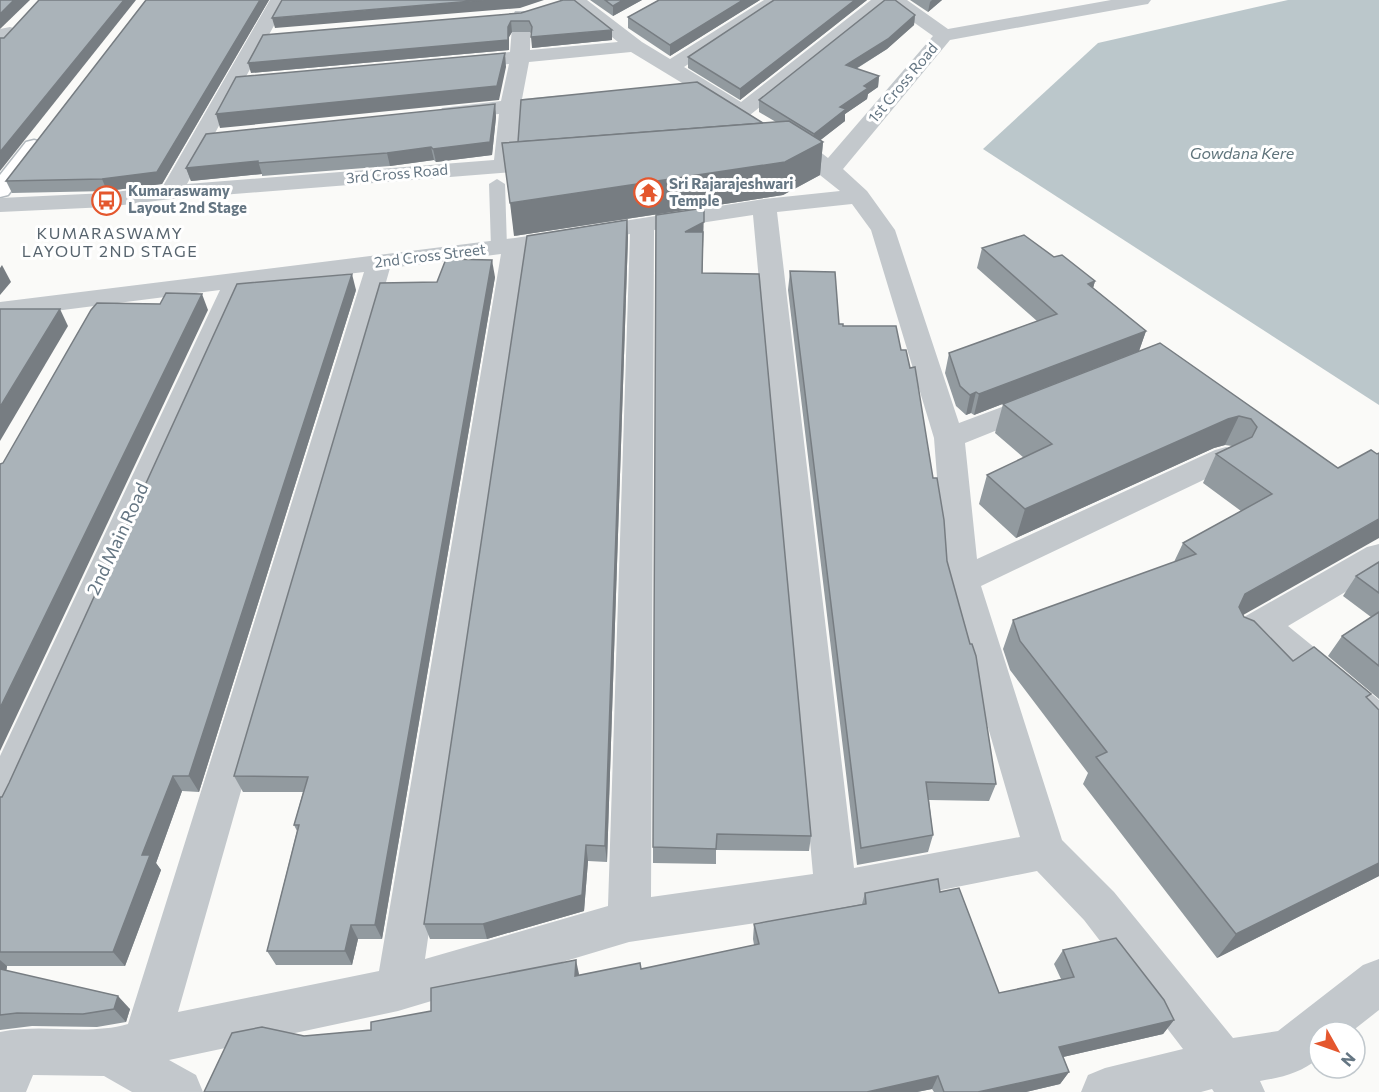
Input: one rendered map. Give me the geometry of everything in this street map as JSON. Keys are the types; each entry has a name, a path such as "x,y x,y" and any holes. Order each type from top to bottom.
{"street":[{"path":"171,192 279,0"},
{"path":"670,68 776,0"},
{"path":"758,127 882,0"},
{"path":"895,0 944,35"},
{"path":"1041,0 1063,15"},
{"name":"1st Cross Road","path":"831,169 944,35 1142,0"},
{"path":"569,1 613,27 635,46 701,87 758,127 794,144 831,169 859,196 883,230 949,438 962,580 1045,851 1098,906 1232,1078"},
{"path":"499,17 532,12 510,107 501,175"},
{"path":"3,37 26,16"},
{"path":"613,27 632,16"},
{"path":"258,38 281,36"},
{"path":"440,65 635,46"},
{"path":"232,83 256,81"},
{"path":"668,91 701,87"},
{"path":"427,116 589,99"},
{"path":"0,190 49,127"},
{"path":"201,139 225,136"},
{"name":"3rd Cross Road","path":"0,205 107,200 171,192 501,175 575,160"},
{"name":"2nd Cross Street","path":"0,310 379,263 642,227 764,206 859,196"},
{"path":"764,206 836,891"},
{"path":"629,921 642,227"},
{"path":"398,989 507,246"},
{"path":"127,1048 379,263"},
{"name":"2nd Main Road","path":"0,798 237,281"},
{"path":"81,329 99,299"},
{"path":"949,438 1070,390"},
{"path":"962,580 1226,458"},
{"path":"1379,556 1252,630 1379,722"},
{"path":"2,1092 10,1053 127,1048 398,989 629,921 836,891 1045,851"},
{"path":"1105,1092 1232,1078 1288,1053 1379,981"},
{"path":"127,1048 179,1092"}],"lane":[{"path":"501,175 507,246"}],"water":[{"name":"Gowdana Kere","path":"1288,0 1379,0 1379,405 983,149 1098,43"}],"building":[{"path":"0,0 14,0 0,14"},
{"path":"39,0 124,0 0,152 0,38 4,38"},
{"path":"146,0 260,0 157,172 102,179 6,181"},
{"path":"282,0 484,0 272,18"},
{"path":"563,0 574,0 612,30 531,37 532,27 529,21 511,21 508,27 508,40 248,63 263,35 521,13"},
{"path":"605,0 623,0 613,6"},
{"path":"659,0 743,0 670,45 628,17"},
{"path":"774,0 855,0 740,89 688,57"},
{"path":"885,0 895,0 915,15 888,39 846,65 879,76 864,86 868,88 840,107 846,109 814,134 759,100"},
{"path":"505,53 497,86 216,114 236,77"},
{"path":"697,82 763,123 518,142 521,100"},
{"path":"495,104 490,142 387,153 186,168 206,134"},
{"path":"789,121 823,142 785,162 510,203 502,143"},
{"path":"704,208 704,222 685,232 703,232 702,273 759,274 811,836 717,834 716,849 653,847 656,215"},
{"path":"627,220 605,846 586,845 582,895 483,924 424,924 527,236"},
{"path":"1024,235 1054,257 1062,255 1095,281 1088,284 1146,331 979,394 976,392 970,395 960,386 949,353 1057,314 982,248"},
{"path":"446,259 492,260 375,925 351,925 345,951 267,951 299,825 294,825 308,777 234,776 380,283 437,282"},
{"path":"790,271 835,272 839,324 843,326 896,326 901,350 906,350 910,368 915,367 933,478 937,478 944,520 947,561 970,644 976,656 996,784 926,782 933,835 861,848"},
{"path":"352,274 189,776 173,776 142,855 150,855 113,952 0,952 0,797 9,783 237,284"},
{"path":"166,293 202,294 0,708 0,464 3,463 97,303 160,304"},
{"path":"0,309 60,309 0,407"},
{"path":"1160,343 1338,468 1371,450 1379,453 1379,519 1245,594 1239,607 1244,617 1254,621 1293,661 1314,647 1371,694 1366,697 1379,710 1379,863 1236,934 1096,757 1107,752 1020,641 1013,620 1196,554 1183,543 1272,494 1216,454 1252,437 1257,427 1251,419 1239,416 1228,419 1025,509 987,475 1052,444 1003,404"},
{"path":"1379,562 1379,593 1356,576"},
{"path":"1379,612 1379,666 1342,636"},
{"path":"938,879 940,892 959,888 999,993 1074,977 1063,950 1116,938 1164,1000 1174,1020 1059,1047 1069,1072 978,1092 944,1092 938,1076 867,1092 204,1092 232,1033 262,1027 304,1036 371,1030 371,1022 431,1011 431,988 576,960 575,976 640,963 641,969 759,944 754,924 866,904 865,893"},
{"path":"0,969 118,996 114,1009 83,1014 0,1015"}],"place":[{"name":"Sri Rajarajeshwari Temple","path":"648,193"},
{"name":"Kumaraswamy Layout 2nd Stage","path":"107,200"}],"district":[{"name":"KUMARASWAMY LAYOUT 2ND STAGE","path":"110,242"}]}
